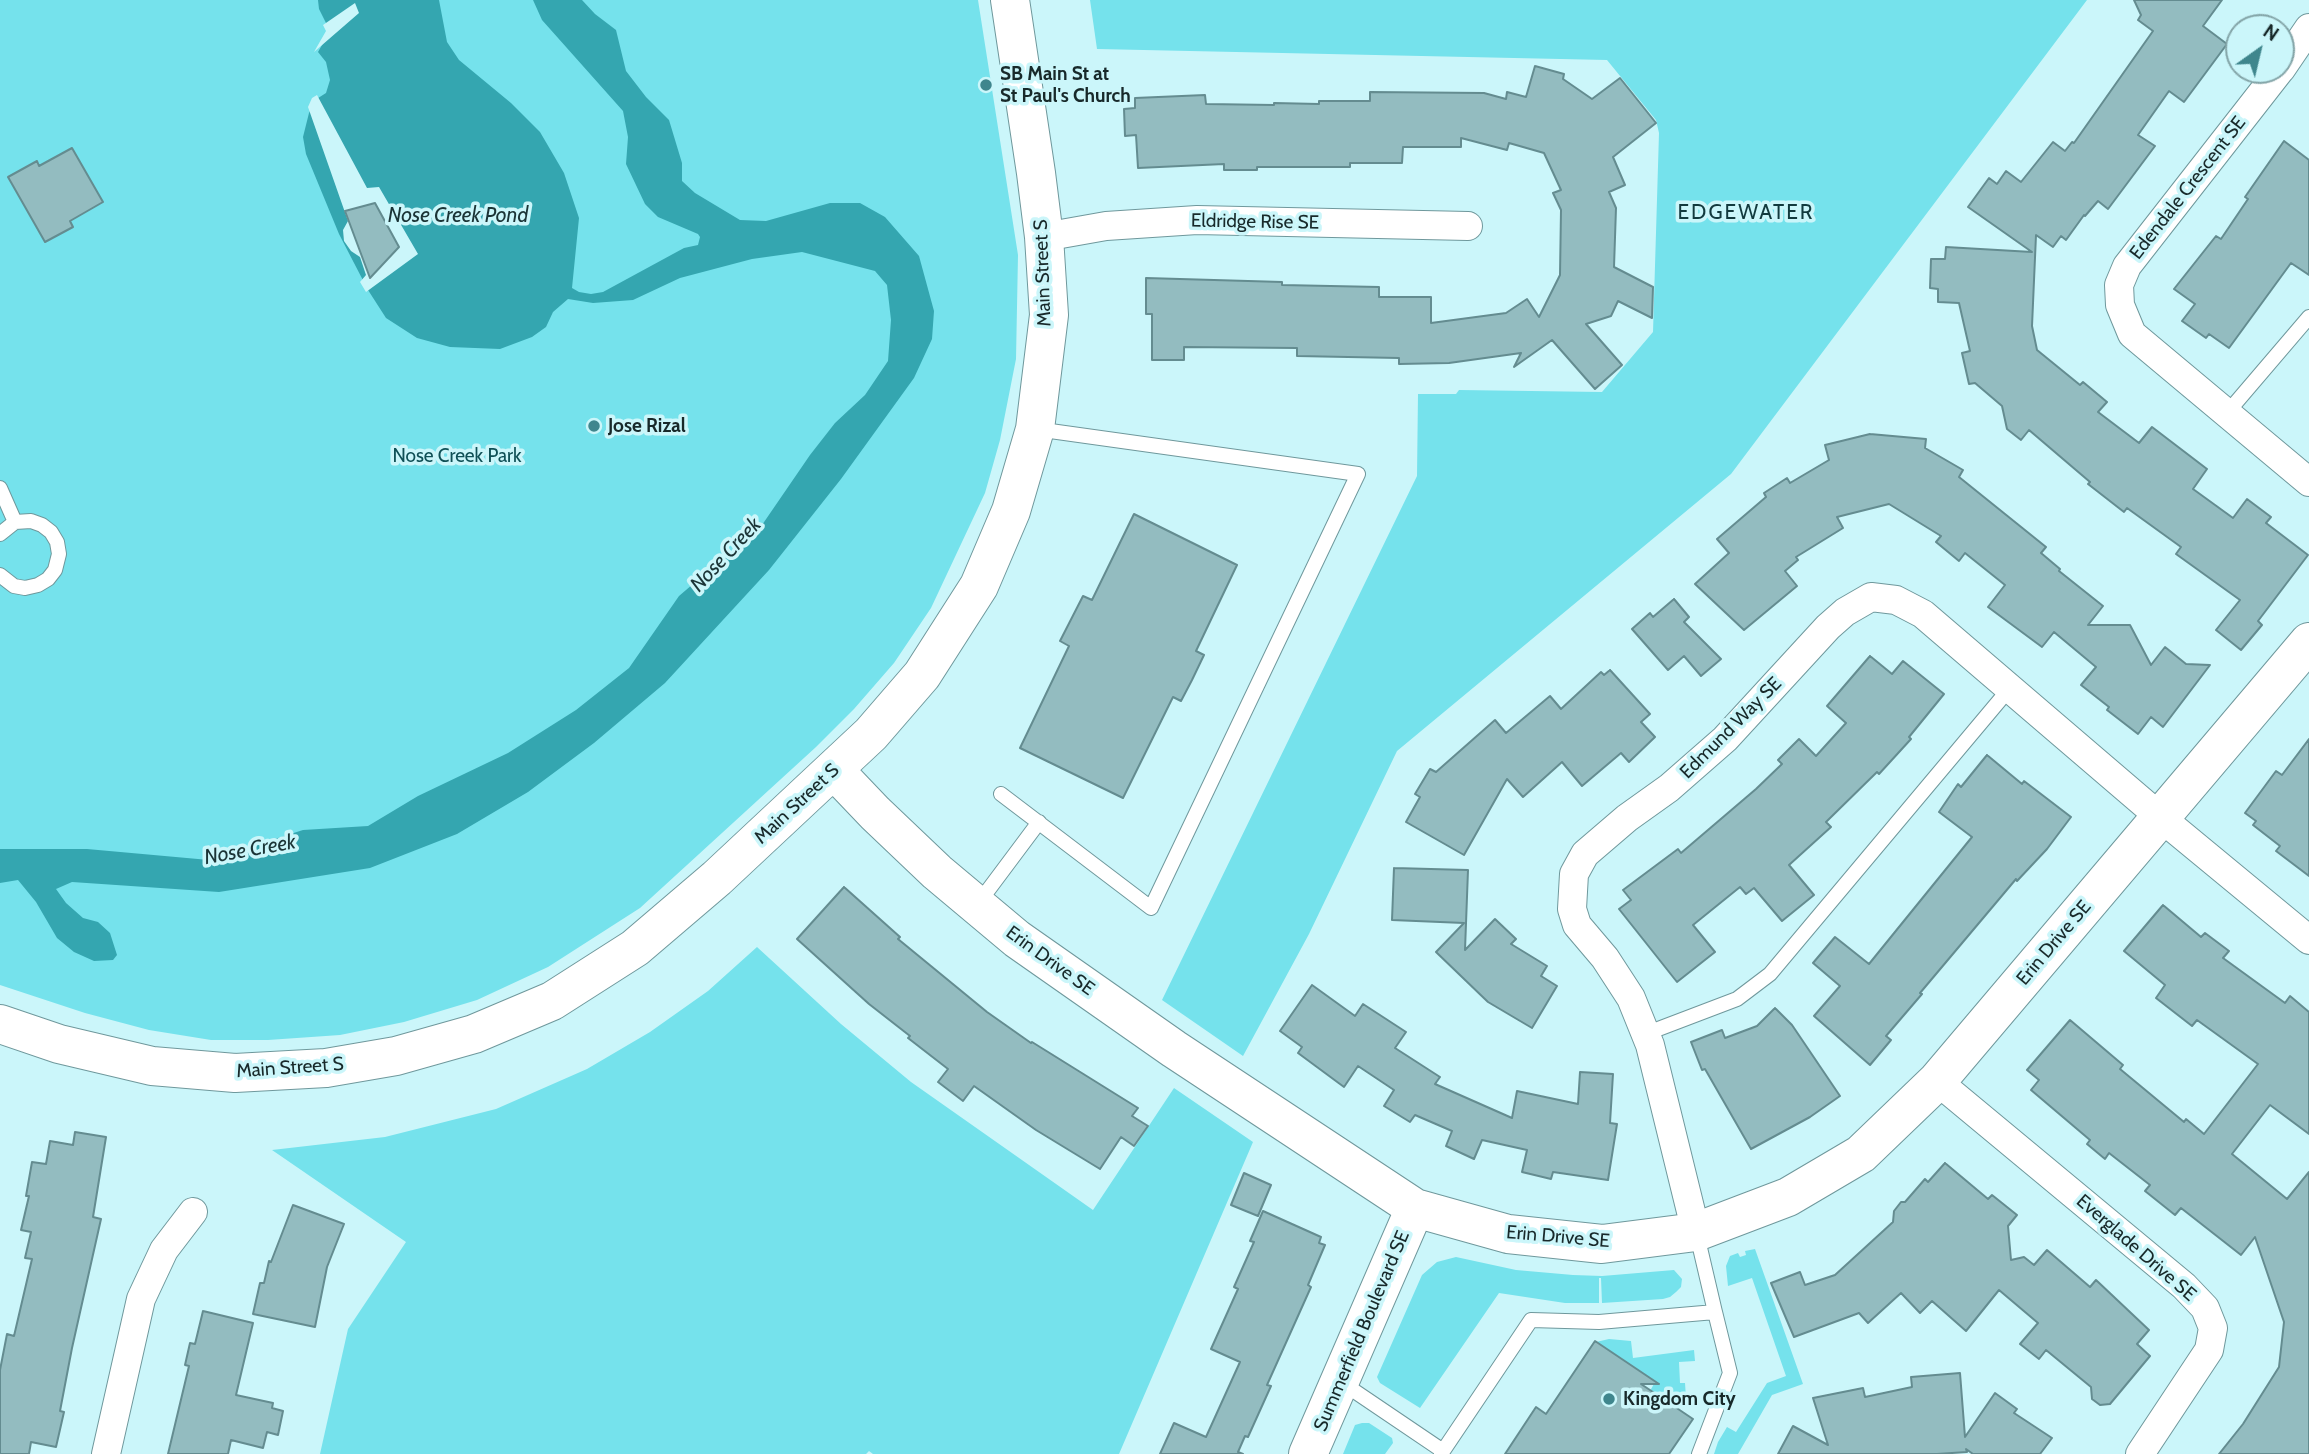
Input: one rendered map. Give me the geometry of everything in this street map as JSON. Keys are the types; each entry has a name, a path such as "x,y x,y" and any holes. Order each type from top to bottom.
{"street":[{"name":"Main Street S","path":"0,1024 59,1044 152,1066 235,1073 326,1068 396,1056 474,1034 552,1001 635,948 676,915 871,734 922,675 979,586 1011,511 1035,429 1049,315 1037,173 1010,0"},
{"name":"Edendale Crescent SE","path":"2295,48 2309,27"},
{"name":"Edendale Crescent SE","path":"2269,84 2127,266 2119,285 2120,305 2132,334 2309,482"},
{"name":"Eldridge Rise SE","path":"1044,237 1095,227 1198,220 1468,226"},
{"name":"Edmund Way SE","path":"1696,1232 1662,1089 1645,1034 1631,998 1605,958 1577,925 1572,909 1574,874 1585,854 1627,818 1669,788 1725,739 1828,627 1845,612 1871,597 1896,600 1923,614 2160,817 2309,940"},
{"name":"Erin Drive SE","path":"834,770 875,813 976,906 1066,974 1415,1208 1508,1234 1602,1244 1696,1232 1788,1197 1861,1154 1937,1081 2309,642"},
{"name":"Everglade Drive SE","path":"1937,1081 2184,1286 2205,1308 2213,1328 2209,1350 2140,1454"},
{"name":"Summerfield Boulevard SE","path":"1308,1454 1415,1208"},
{"path":"106,1454 141,1299 164,1250 193,1212"}],"lane":[{"path":"2227,414 2309,317"},
{"path":"1001,794 1151,908 1358,474 1035,429"},
{"path":"0,488 15,522"},
{"path":"0,534 15,522 31,521 51,532 57,542 59,554 55,570 48,579 38,585 25,588 14,586 0,575"},
{"path":"1645,1034 1737,999 1770,974 2010,688"},
{"path":"976,906 1039,822"},
{"path":"1696,1232 1730,1373 1699,1454"},
{"path":"1340,1382 1442,1452 1531,1320 1599,1322 1716,1312"}],"green space":[{"name":"Nose Creek Park","path":"0,0 978,0 1018,255 1016,359 1000,440 985,493 931,608 894,663 816,747 640,908 548,967 477,1000 404,1022 340,1035 268,1040 211,1040 149,1030 85,1013 0,985"},
{"path":"1090,0 2087,0 1731,474 1397,751 1309,934 1243,1056 1162,1000 1417,476 1418,394 1456,394 1459,390 1602,392 1653,332 1659,133 1656,120 1607,60 1097,49"},
{"path":"757,947 841,1024 911,1082 1093,1210 1174,1088 1253,1142 1119,1454 873,1454 869,1451 866,1454 320,1454 348,1329 406,1242 272,1150 385,1137 496,1109 587,1069 650,1032 708,991"},
{"path":"1755,1249 1803,1384 1772,1395 1738,1454 1714,1454 1727,1427 1736,1432 1767,1383 1786,1376 1752,1278 1728,1286 1726,1266 1730,1256 1738,1253 1740,1257 1746,1255 1745,1251"},
{"path":"1456,1257 1516,1270 1573,1275 1602,1276 1674,1270 1682,1279 1681,1287 1670,1297 1663,1299 1602,1303 1601,1278 1599,1303 1565,1303 1499,1293 1420,1408 1380,1383 1377,1377 1422,1275 1437,1262"},
{"path":"1609,1339 1631,1341 1633,1358 1694,1350 1695,1361 1679,1362 1680,1383 1685,1383 1686,1398 1682,1397 1676,1407 1692,1419 1650,1391 1655,1382 1596,1342"},
{"path":"1369,1423 1392,1438 1393,1443 1385,1454 1343,1454 1355,1425"}],"water":[{"path":"318,0 439,0 447,42 459,60 511,103 540,132 564,173 579,218 572,288 579,292 603,292 684,248 698,245 700,237 658,217 645,204 626,164 628,137 623,111 542,20 533,0 582,0 616,30 626,71 646,97 669,120 682,163 682,181 695,193 740,220 766,221 830,203 860,203 885,217 919,256 934,311 932,339 914,378 841,479 769,570 665,683 594,743 528,792 457,834 370,868 219,892 72,882 56,889 66,903 83,918 98,922 110,933 117,955 113,960 94,961 74,952 57,938 36,902 18,880 0,883 0,849 87,849 209,860 303,830 368,826 418,796 508,753 576,710 629,668 679,596 762,525 810,455 835,423 865,395 888,361 891,320 887,285 875,271 802,252 752,259 680,278 633,300 593,303 568,299 553,312 546,327 532,337 500,349 450,347 417,338 386,318 368,290 339,234 306,154 303,137 309,113 315,100 326,93 330,80 326,62 318,52 330,31 319,9"}],"pier":[{"path":"355,3 359,13 314,52 326,31 323,25"},
{"path":"317,95 367,188 379,187 418,254 366,292 360,282 366,275 360,257 351,251 344,241 343,230 348,221 308,107 312,98"}],"building":[{"path":"2134,0 2222,0 2203,26 2225,42 2225,47 2184,102 2169,91 2138,135 2155,146 2108,209 2098,201 2066,240 2061,236 2053,247 2036,235 2032,326 2037,350 2080,385 2083,382 2107,402 2098,412 2139,443 2152,427 2207,469 2193,489 2233,518 2247,499 2271,517 2266,523 2308,555 2258,621 2262,625 2241,650 2216,630 2240,600 2176,554 2181,547 2127,508 2124,512 2088,484 2090,482 2029,430 2021,440 2007,429 2002,406 1975,383 1969,384 1962,353 1970,351 1959,303 1938,302 1938,289 1930,288 1931,259 1945,259 1946,247 2032,252 1968,207 1989,178 1997,184 2006,171 2021,182 2053,142 2065,151 2074,143 2153,31 2138,20 2141,15"},
{"path":"1535,66 1564,74 1563,79 1592,99 1620,78 1656,123 1613,157 1625,185 1609,192 1616,208 1614,267 1653,287 1652,318 1618,301 1611,316 1586,324 1622,365 1595,389 1552,340 1514,367 1521,353 1449,363 1399,364 1399,358 1297,356 1297,348 1184,347 1184,360 1152,360 1152,314 1146,314 1146,278 1379,287 1379,297 1431,297 1431,323 1506,313 1527,299 1539,317 1560,275 1561,210 1553,193 1561,190 1544,153 1509,143 1507,150 1461,138 1461,147 1403,147 1402,163 1350,163 1350,167 1257,167 1257,170 1224,170 1224,164 1138,168 1136,135 1125,136 1124,109 1135,108 1135,98 1205,95 1206,104 1319,104 1319,101 1370,101 1370,92 1484,93 1506,99 1507,92 1526,97"},
{"path":"2284,141 2309,160 2309,275 2291,263 2229,348 2209,334 2206,338 2182,321 2195,304 2174,289 2216,236 2221,239 2248,199 2245,197"},
{"path":"72,148 103,202 70,221 73,227 45,242 8,177 37,161 39,166"},
{"path":"375,203 399,247 370,278 345,211"},
{"path":"1870,434 1926,439 1925,448 1963,470 1959,477 2046,547 2041,553 2103,606 2088,625 2130,625 2151,665 2165,647 2186,664 2210,665 2163,727 2151,717 2138,734 2107,710 2109,707 2081,685 2096,667 2054,632 2042,647 1988,607 2005,585 1965,553 1959,561 1936,542 1941,536 1889,504 1837,517 1843,528 1796,557 1798,560 1785,571 1797,586 1744,630 1695,584 1729,553 1717,539 1766,497 1764,493 1787,478 1790,483 1829,460 1825,445"},
{"path":"1134,514 1237,565 1196,651 1204,655 1192,680 1181,701 1173,697 1123,798 1020,748 1069,646 1060,641 1083,596 1092,600"},
{"path":"1674,599 1689,617 1684,622 1721,659 1701,676 1684,656 1668,670 1632,629 1650,613 1653,617"},
{"path":"1870,656 1892,674 1903,661 1944,694 1909,737 1911,739 1879,774 1877,772 1826,822 1831,827 1789,865 1814,895 1782,921 1754,888 1746,894 1740,887 1693,925 1715,952 1677,982 1619,909 1631,900 1623,890 1678,849 1681,853 1756,789 1782,764 1778,760 1799,739 1816,756 1846,723 1827,706"},
{"path":"1610,670 1650,714 1641,722 1655,737 1629,762 1621,753 1582,786 1562,762 1523,797 1507,779 1464,855 1406,822 1420,797 1415,794 1430,769 1436,772 1495,720 1506,733 1550,696 1561,709 1601,672 1604,675"},
{"path":"2309,739 2309,876 2276,851 2280,846 2253,825 2256,821 2245,813 2276,771 2282,775"},
{"path":"1987,755 2022,784 2024,781 2071,817 2047,849 2017,881 2016,879 1920,993 1922,994 1886,1036 1891,1040 1870,1065 1814,1016 1840,986 1813,963 1835,937 1869,964 1972,837 1939,812 1958,784 1961,787"},
{"path":"1394,868 1468,870 1465,950 1495,919 1516,939 1511,944 1547,966 1541,976 1557,986 1532,1028 1488,1002 1436,952 1464,923 1392,920"},
{"path":"844,887 900,937 898,939 987,1012 1031,1043 1138,1108 1132,1116 1148,1126 1134,1146 1121,1137 1100,1169 1036,1130 974,1086 963,1101 938,1082 948,1069 908,1038 910,1036 869,1004 797,939"},
{"path":"2163,905 2201,937 2205,933 2229,951 2223,958 2285,1003 2290,996 2309,1012 2309,1134 2270,1105 2232,1154 2287,1199 2309,1172 2309,1454 2219,1454 2243,1424 2279,1367 2284,1322 2255,1237 2241,1255 2181,1208 2175,1215 2145,1191 2150,1185 2109,1153 2105,1159 2087,1144 2090,1140 2031,1090 2039,1080 2027,1070 2070,1020 2123,1065 2120,1069 2184,1122 2186,1119 2204,1134 2258,1064 2197,1020 2192,1026 2156,998 2165,985 2124,951"},
{"path":"1312,985 1355,1016 1363,1004 1406,1032 1395,1048 1440,1077 1435,1084 1512,1118 1517,1091 1578,1104 1580,1072 1613,1074 1610,1123 1617,1124 1608,1180 1553,1172 1551,1179 1522,1172 1527,1150 1482,1140 1474,1159 1446,1146 1452,1131 1415,1115 1410,1122 1384,1106 1394,1090 1358,1066 1344,1087 1298,1053 1302,1047 1280,1031"},
{"path":"1775,1008 1792,1025 1840,1096 1810,1117 1751,1149 1705,1069 1702,1070 1691,1042 1722,1030 1725,1038 1757,1026"},
{"path":"75,1132 106,1137 93,1217 101,1219 72,1348 60,1411 64,1412 56,1447 31,1442 29,1454 0,1454 0,1370 7,1334 14,1336 32,1259 25,1258 31,1232 21,1230 29,1196 26,1196 32,1162 46,1164 50,1141 73,1145"},
{"path":"1945,1163 1988,1199 1992,1195 2017,1215 2008,1226 2011,1260 2024,1257 2034,1265 2047,1250 2090,1287 2096,1280 2149,1330 2137,1344 2150,1356 2110,1404 2100,1405 2092,1399 2091,1387 2046,1350 2039,1359 2020,1344 2038,1323 1999,1290 1966,1331 1932,1301 1920,1313 1901,1293 1868,1323 1859,1313 1794,1337 1771,1283 1800,1272 1805,1285 1835,1275 1893,1222 1894,1211 1901,1202 1905,1202 1925,1179 1928,1182"},
{"path":"1244,1173 1271,1185 1258,1216 1231,1205"},
{"path":"293,1205 344,1224 327,1267 315,1327 253,1314 260,1283 264,1283 269,1261 271,1262"},
{"path":"1263,1211 1321,1237 1319,1243 1325,1245 1308,1285 1311,1287 1267,1385 1271,1386 1248,1437 1245,1436 1238,1452 1243,1454 1160,1454 1174,1423 1206,1437 1240,1362 1211,1349 1238,1289 1234,1287 1254,1242 1250,1241"},
{"path":"203,1311 253,1323 236,1395 273,1403 272,1408 283,1411 278,1435 267,1432 263,1448 231,1440 228,1454 168,1454 189,1366 185,1365 190,1343 195,1344"},
{"name":"Kingdom City","path":"1595,1341 1659,1384 1641,1384 1693,1419 1669,1454 1505,1454 1536,1407 1546,1414"},
{"path":"1960,1373 1965,1437 1995,1393 2017,1409 2014,1413 2052,1438 2040,1454 1973,1454 1966,1449 1967,1452 1937,1454 1778,1454 1793,1426 1828,1445 1813,1398 1863,1388 1865,1397 1912,1387 1911,1377"}],"place":[{"name":"SB Main St at St Paul's Church","path":"986,85"},
{"name":"Jose Rizal","path":"594,426"},
{"name":"Kingdom City","path":"1609,1399"}],"district":[{"name":"EDGEWATER","path":"1746,213"}],"water label":[{"name":"Nose Creek Pond","path":"458,216"},
{"name":"Nose Creek","path":"726,555"},
{"name":"Nose Creek","path":"250,850"}]}
